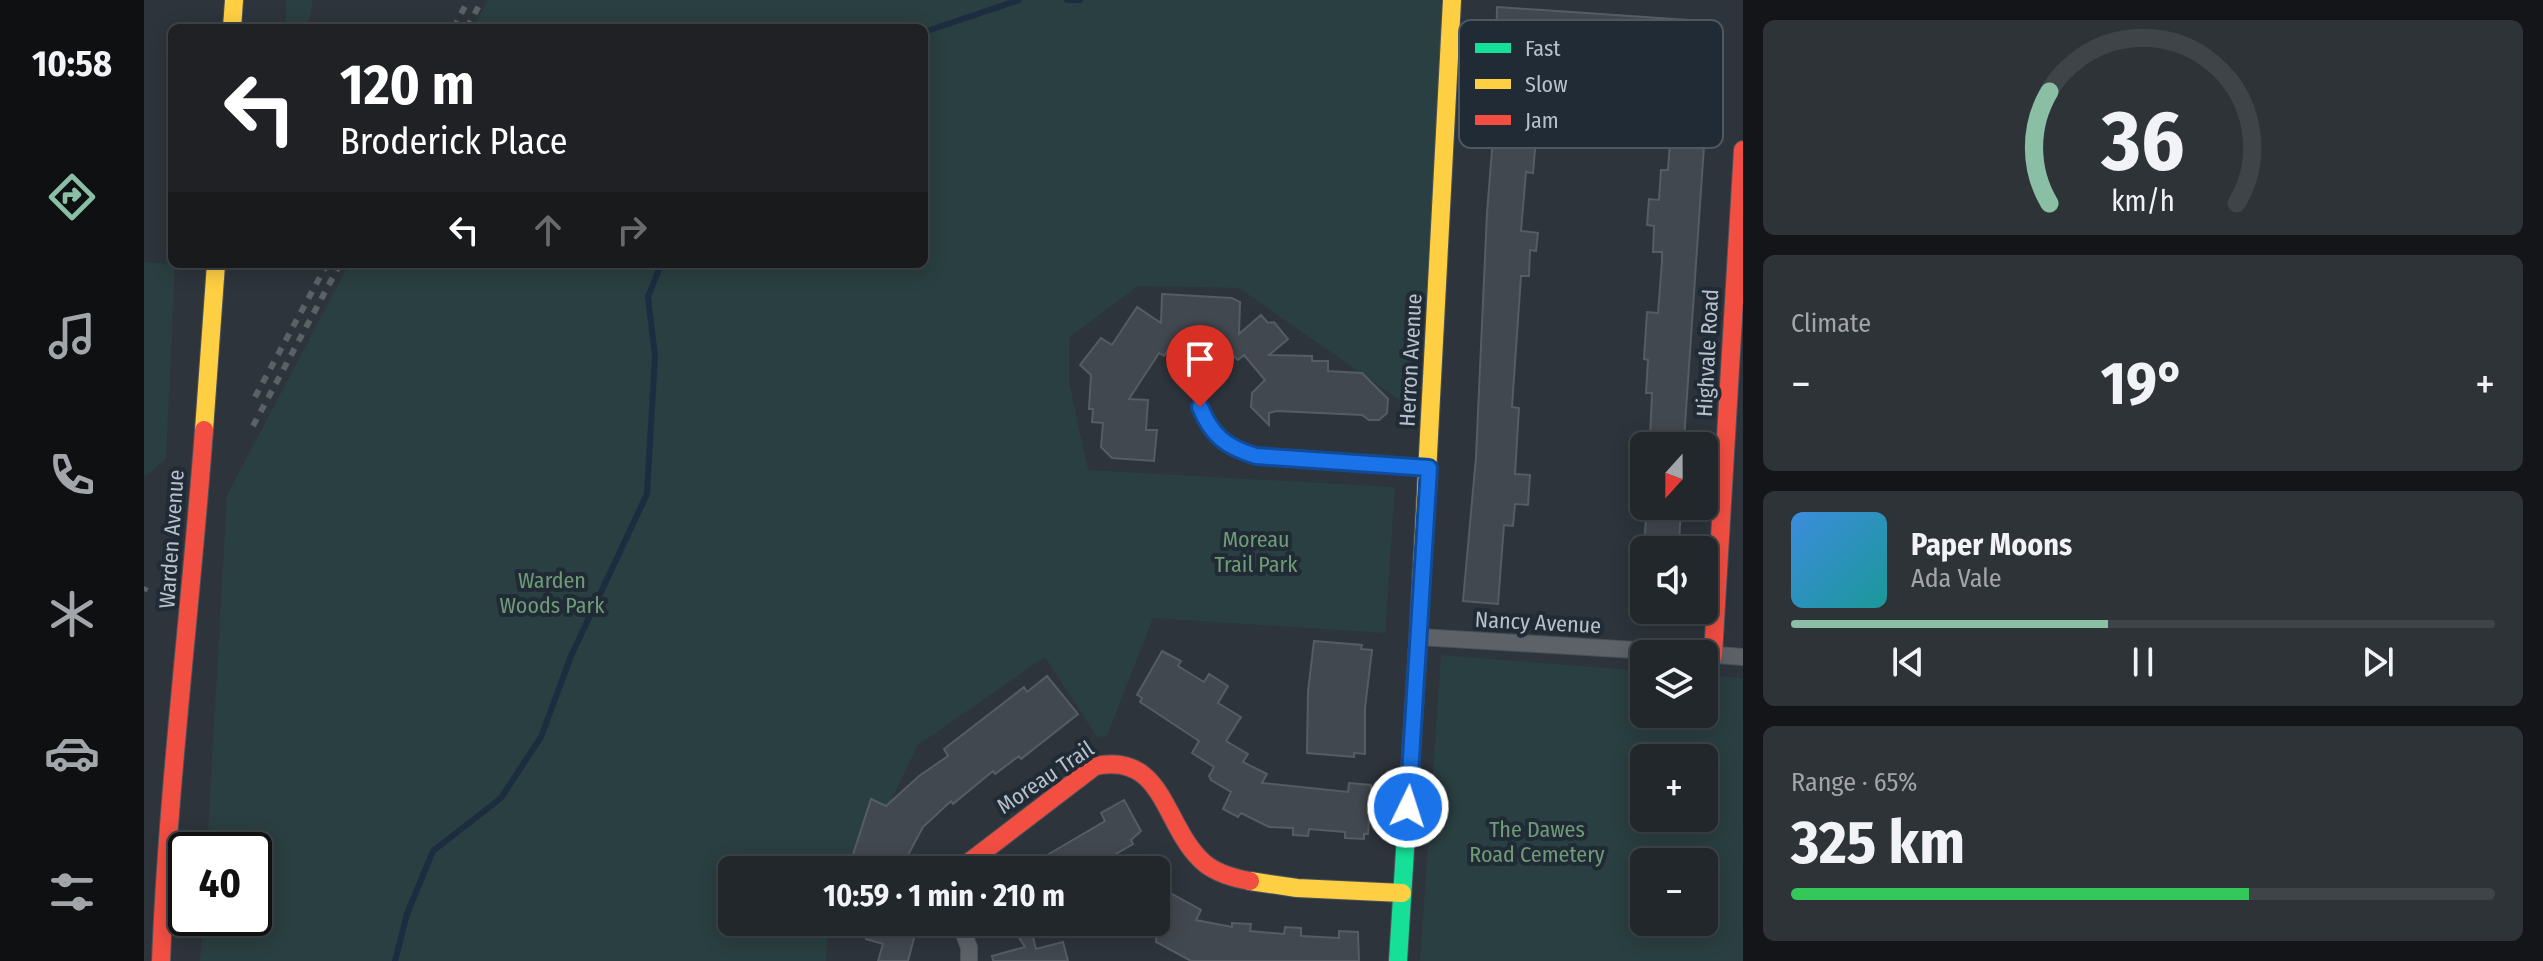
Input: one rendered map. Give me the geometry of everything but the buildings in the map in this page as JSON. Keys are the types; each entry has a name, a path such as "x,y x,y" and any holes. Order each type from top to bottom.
{"street":[{"path":"232,24 234,0"},
{"name":"Herron Avenue","path":"1398,961 1420,637 1452,0"},
{"name":"Highvale Road","path":"1707,640 1743,150"},
{"name":"Warden Avenue","path":"161,961 164,882 192,598 216,268"},
{"path":"1200,407 1210,430 1229,448 1256,456 1429,468"},
{"name":"Nancy Avenue","path":"1420,637 1630,649"},
{"name":"Nancy Avenue","path":"1718,655 1743,657"},
{"name":"Moreau Trail","path":"977,856 1095,766 1111,759 1134,765 1149,779 1186,844 1203,863 1223,875 1250,882 1402,893"},
{"path":"965,936 969,947 969,961"}],"green space":[{"path":"286,0 313,0 309,24 286,24"},
{"name":"Warden Woods Park","path":"488,0 1446,0 1434,309 1415,302 1411,408 1239,288 1138,286 1069,338 1069,382 1088,470 1395,487 1385,633 1153,618 1107,736 1097,737 1045,657 918,745 864,856 718,856 718,936 827,936 826,961 200,961 202,936 272,936 272,832 208,832 227,495 347,268 928,268 928,24 475,24"},
{"path":"144,262 175,268 166,459 144,477"},
{"name":"The Dawes Road Cemetery","path":"1441,655 1630,670 1630,728 1718,728 1718,676 1743,678 1743,961 1420,961"}],"waterway":[{"path":"928,31 1019,0"},
{"path":"1067,0 1080,0"},
{"path":"395,961 407,914 433,851 501,798 541,737 571,656 647,494 655,356 648,297 659,268"}],"railway":[{"path":"456,24 468,0"},
{"path":"469,24 482,0"},
{"path":"255,397 325,268"},
{"path":"253,426 338,268"},
{"path":"144,591 146,587"}],"traffic: fast":[{"path":"1398,961 1418,644"}],"traffic: slow":[{"path":"232,24 234,0"},
{"path":"1418,644 1452,0"},
{"path":"204,430 216,268"},
{"path":"1250,881 1297,888 1402,893"}],"traffic: jam":[{"path":"1714,640 1743,150"},
{"path":"161,961 169,828 204,430"},
{"path":"977,856 1095,766 1118,764 1135,769 1148,780 1159,793 1188,844 1205,864 1223,874 1250,881"}],"route":[{"path":"1200,407 1210,430 1229,448 1256,456 1429,468 1408,807"}],"park label":[{"name":"Moreau Trail Park","path":"1256,552"}]}
